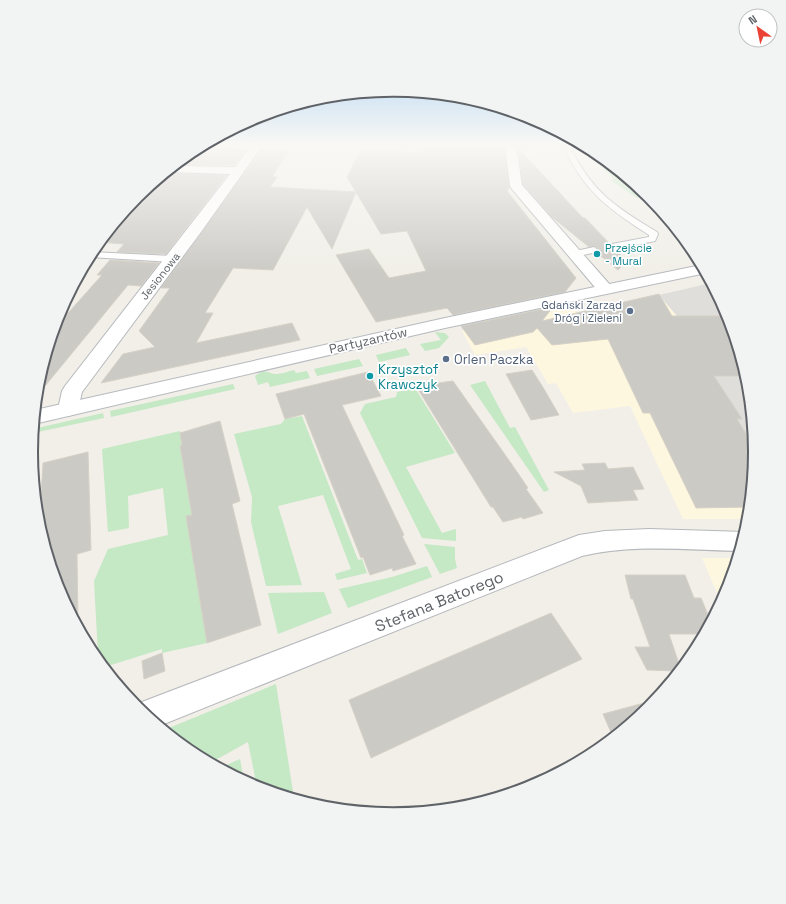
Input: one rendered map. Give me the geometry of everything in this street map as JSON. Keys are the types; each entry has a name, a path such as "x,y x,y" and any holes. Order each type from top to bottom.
{"street":[{"name":"Jesionowa","path":"68,409 72,391 226,188"},
{"path":"518,188 605,289"},
{"name":"Partyzantów","path":"40,416 452,321 698,270"},
{"name":"Stefana Batorego","path":"152,713 592,542 612,540 682,539 737,541"}],"lane":[{"path":"592,188 607,204 654,234 652,238 615,246"},
{"path":"574,254 594,250"},
{"path":"98,255 173,259"}],"shaded area":[{"path":"705,284 721,316 736,360 745,406 747,436 737,419 741,419 677,316 659,295"},
{"name":"Gdański Zarząd Dróg i Zieleni","path":"659,295 677,316 742,419 737,420 747,436 748,452 745,498 741,519 683,519 630,406 573,413 556,383 548,384 526,347 475,355 462,331 527,318 571,307 578,314"},
{"path":"702,558 732,558 718,595"}],"green space":[{"path":"622,188 630,188 641,198 637,198"},
{"path":"435,332 445,333 449,337 439,348 425,351 420,344 441,340"},
{"path":"406,348 410,355 379,362 376,355"},
{"path":"359,359 363,366 317,376 314,369"},
{"path":"294,370 296,373 307,371 310,378 270,387 268,382 258,385 255,376 264,371 274,374 281,374"},
{"path":"485,381 510,428 515,427 549,490 544,492 470,385"},
{"path":"233,384 235,389 111,417 110,411"},
{"path":"415,388 455,453 406,467 442,533 456,529 456,541 422,538 360,413 365,404 396,397 397,392"},
{"path":"103,413 104,418 39,432 39,428"},
{"path":"302,416 358,560 362,559 367,573 337,580 335,574 351,569 323,495 278,506 302,585 266,586 251,522 252,497 234,434 281,424 285,419"},
{"path":"180,431 182,445 180,446 192,515 186,516 207,643 162,653 162,649 111,665 107,662 98,648 94,581 108,549 168,535 163,488 128,496 129,528 108,532 102,449"},
{"path":"424,544 455,547 457,568 440,574"},
{"path":"427,566 432,577 348,608 339,589 392,577"},
{"path":"324,592 332,613 278,634 268,593"},
{"path":"276,684 293,792 255,779 248,742 216,760 169,728"},
{"path":"240,759 243,773 236,770 227,765"}],"building":[{"path":"156,188 217,188 166,254 117,252 124,244 106,243 126,218"},
{"path":"233,188 290,188 356,192 332,249 307,207 273,270 233,268 205,313 213,313 196,343 292,323 300,340 101,383 123,354 155,347 139,331 170,288 161,288"},
{"path":"354,188 509,188 507,191 576,278 565,292 453,315 447,308 376,322 336,255 369,249 389,278 426,271 407,231 381,234"},
{"path":"527,188 555,188 610,244 611,249 616,250 627,261 618,270 597,253 599,249 595,246 589,247 552,217"},
{"path":"110,260 159,263 141,286 128,285 44,387 50,360 65,317 102,275 97,275"},
{"name":"Gdański Zarząd Dróg i Zieleni","path":"659,294 672,316 721,316 736,360 739,376 714,376 742,419 737,419 747,436 747,475 743,507 696,508 650,413 643,413 608,339 552,345 537,328 533,332 475,345 461,326 553,307 542,321"},
{"path":"532,370 559,415 531,420 506,374"},
{"path":"368,372 381,396 342,405 404,535 402,536 416,564 393,571 392,568 370,575 363,557 361,558 304,414 285,419 276,394"},
{"path":"453,381 528,488 526,489 543,513 523,519 522,517 503,522 493,507 491,507 416,386"},
{"path":"220,421 240,501 232,504 261,625 207,643 186,516 192,515 180,446 182,445 180,433"},
{"path":"88,452 91,550 77,554 78,614 65,588 50,544 41,497 43,463"},
{"path":"605,463 608,469 633,467 644,489 633,490 638,500 588,503 581,486 554,472 585,470 582,464"},
{"path":"625,575 685,575 694,598 701,598 708,615 697,634 669,634 679,663 673,671 647,670 635,647 650,647 633,599 631,599"},
{"path":"551,613 582,659 371,758 349,700"},
{"path":"162,653 165,671 144,679 142,661"},
{"path":"644,703 611,732 603,714"}],"place":[{"name":"Przejście - Mural","path":"597,254"},
{"name":"Gdański Zarząd Dróg i Zieleni","path":"630,311"},
{"name":"Orlen Paczka","path":"446,359"},
{"name":"Krzysztof Krawczyk","path":"370,376"}]}
